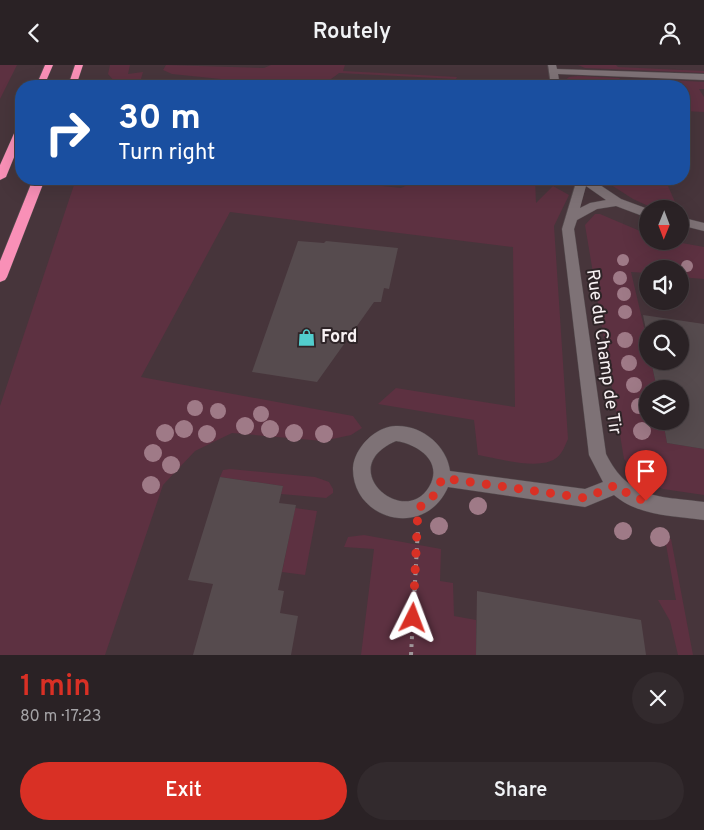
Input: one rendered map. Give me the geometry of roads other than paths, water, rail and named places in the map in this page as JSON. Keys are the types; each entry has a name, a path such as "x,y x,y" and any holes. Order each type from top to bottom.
{"highway":[{"path":"43,80 49,65"},
{"path":"74,80 79,65"},
{"path":"0,177 15,143"},
{"path":"0,277 37,185"}],"street":[{"path":"552,68 704,77"},
{"path":"633,74 636,80"},
{"name":"Rue du Champ de Tir","path":"581,185 570,219 568,235 598,455 616,485"},
{"path":"592,185 617,201 639,210"},
{"path":"570,219 594,206 617,201"},
{"path":"689,223 704,227"},
{"path":"394,433 407,433 429,445 437,454 442,478 430,501 418,508 405,511 391,508 378,502 369,492 363,482 361,472 362,461 366,450 383,436 394,433"},
{"path":"442,478 585,498 616,485 631,496 646,501 704,511"}],"place":[{"name":"Ford","path":"307,337"}]}
